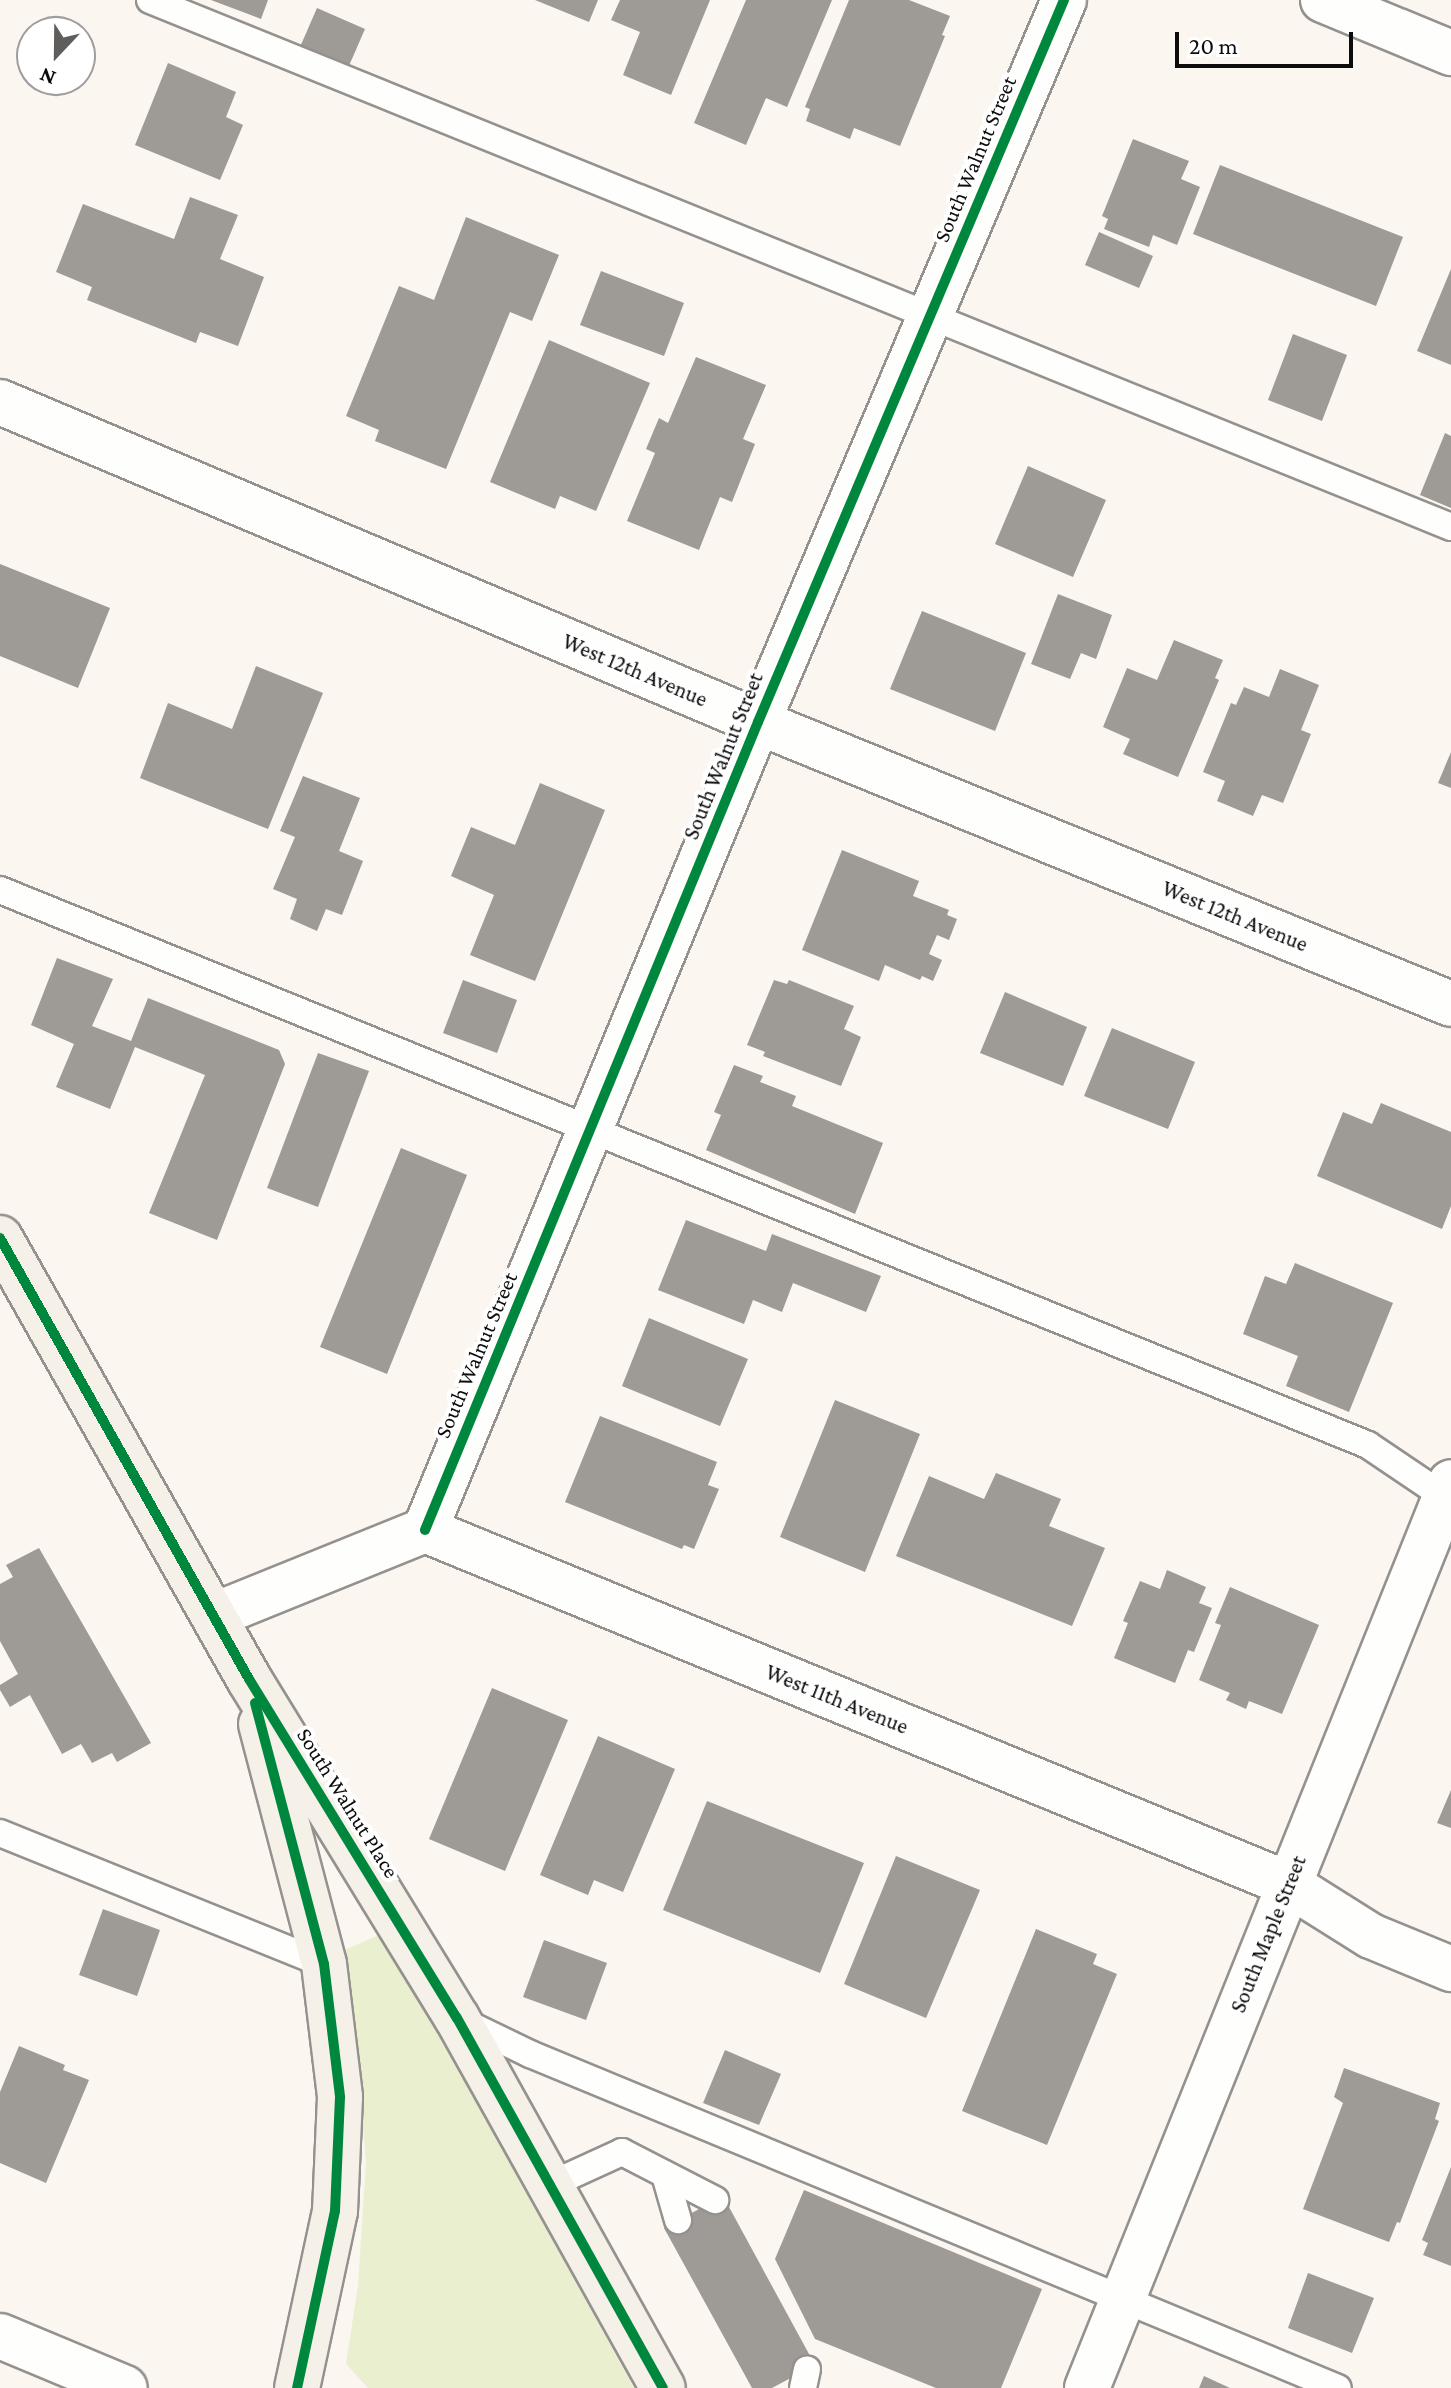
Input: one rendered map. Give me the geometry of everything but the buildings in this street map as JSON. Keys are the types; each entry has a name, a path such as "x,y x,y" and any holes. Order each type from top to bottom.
{"main road":[{"name":"South Walnut Place","path":"0,1238 249,1679 457,2018 663,2388"},
{"path":"249,1679 324,1964 340,2097 335,2211 297,2388"}],"street":[{"name":"South Walnut Street","path":"425,1530 758,722 1064,0"},
{"path":"1323,0 1451,53"},
{"name":"West 12th Avenue","path":"0,402 758,722 1451,1004"},
{"name":"South Maple Street","path":"1087,2388 1288,1884 1449,1494"},
{"path":"215,1615 425,1530"},
{"name":"West 11th Avenue","path":"425,1530 1288,1884 1371,1936 1451,1969"},
{"path":"0,2336 125,2388"}],"lane":[{"path":"150,0 932,314 1451,527"},
{"path":"0,890 1368,1445 1449,1494"},
{"path":"0,1833 324,1964"},
{"path":"457,2018 530,2054 1338,2388"},
{"path":"552,2184 622,2152 715,2200"},
{"path":"665,2175 678,2220"}],"green space":[{"path":"383,1933 634,2388 368,2388 346,2364 358,2285 366,2162 357,2056 342,1951"}],"cycle path":[{"path":"425,1530 758,722 1064,0"},
{"path":"0,1238 249,1679 457,2018 663,2388"},
{"path":"255,1703 324,1964 340,2097 335,2211 297,2388"}]}
